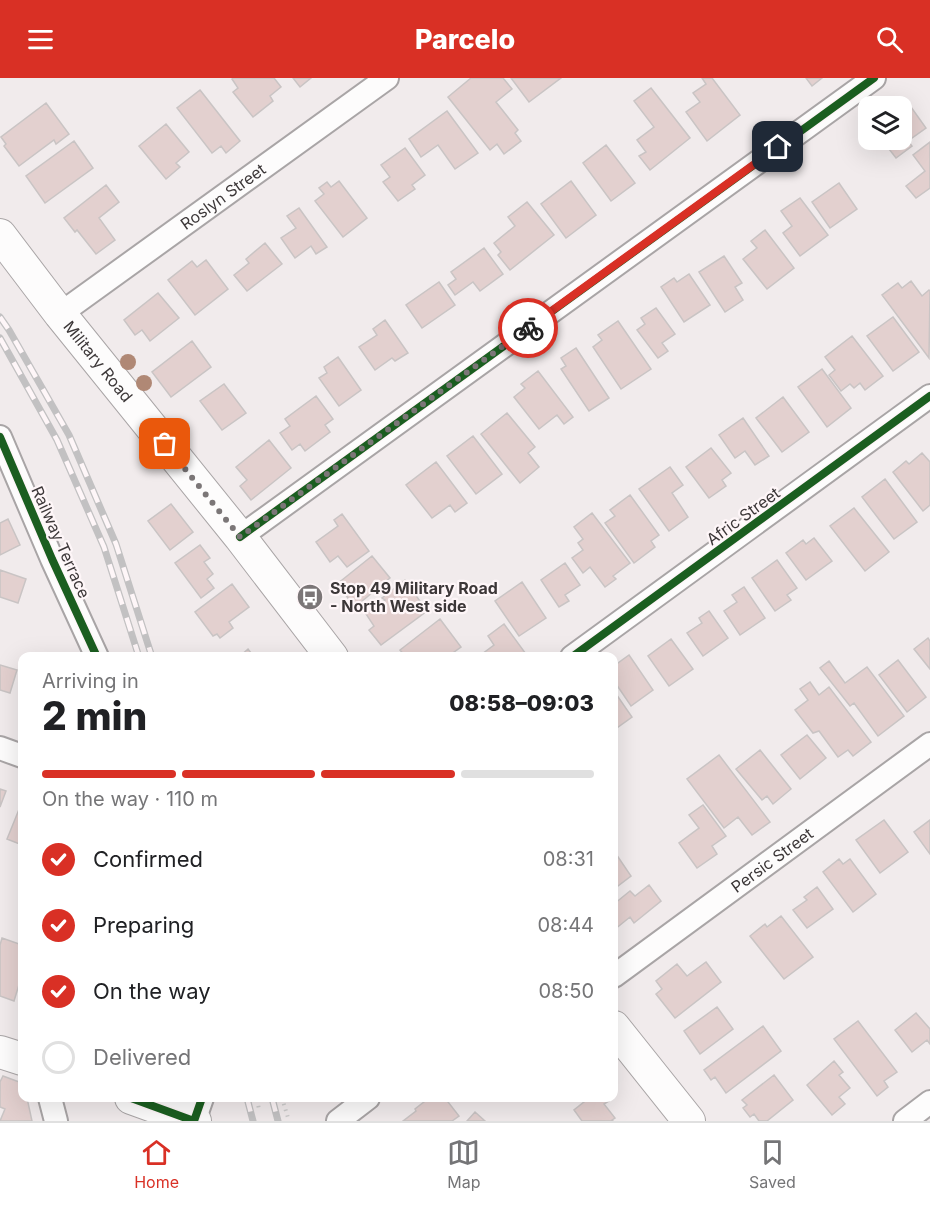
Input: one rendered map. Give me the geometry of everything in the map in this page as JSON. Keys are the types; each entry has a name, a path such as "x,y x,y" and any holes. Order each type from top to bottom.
{"main road":[{"name":"Military Road","path":"0,235 60,314 240,537 328,652"},
{"path":"618,1032 689,1121"},
{"path":"0,1052 18,1058"},
{"path":"142,1102 194,1121"}],"street":[{"name":"Roslyn Street","path":"60,314 387,78"},
{"path":"240,537 874,78"},
{"name":"Afric Street","path":"579,652 930,396"},
{"name":"Railway Terrace","path":"2,448 96,652"},
{"name":"Persic Street","path":"618,973 930,744"},
{"path":"0,748 18,755"},
{"path":"51,1102 56,1121"},
{"path":"194,1121 201,1102"},
{"path":"338,1121 363,1102"},
{"path":"905,1121 930,1102"}],"path":[{"path":"257,1102 259,1109"},
{"path":"283,1102 289,1121"}],"building":[{"path":"233,78 274,78 281,87 270,96 273,101 253,117 233,92 238,88"},
{"path":"293,78 311,78 300,87"},
{"path":"471,78 503,78 512,89 496,102 518,130 515,133 521,141 504,154 497,144 490,150 448,97"},
{"path":"511,78 561,78 529,102"},
{"path":"702,78 712,78 740,115 707,141 686,112 700,102 693,93 706,84"},
{"path":"806,78 822,78 812,86"},
{"path":"651,88 690,138 650,170 639,156 646,152 637,140 654,127 634,101"},
{"path":"200,90 240,141 226,153 221,146 212,153 177,108"},
{"path":"46,103 69,134 56,144 54,140 19,166 4,146 6,144 1,137"},
{"path":"912,108 926,128 912,138"},
{"path":"447,111 478,153 455,169 438,145 421,157 409,139"},
{"path":"166,124 189,152 176,163 180,167 166,179 139,146"},
{"path":"74,141 93,168 45,203 26,176"},
{"path":"930,142 930,188 916,198 906,186 925,171 913,155"},
{"path":"606,145 635,183 611,201 583,163"},
{"path":"405,148 425,175 412,185 415,189 398,201 383,182 390,177 381,165"},
{"path":"890,150 907,150 896,158"},
{"path":"339,181 367,218 343,237 315,201 324,194 319,188 327,182 331,187"},
{"path":"571,181 596,215 566,238 541,204"},
{"path":"839,183 857,209 830,228 812,202"},
{"path":"106,185 119,202 99,218 115,240 96,254 64,218"},
{"path":"800,198 828,235 800,256 783,233 792,226 781,211"},
{"path":"527,202 554,235 510,270 498,255 501,252 494,243 515,226 508,217"},
{"path":"299,208 327,247 316,254 311,246 295,258 281,238 296,228 287,216"},
{"path":"765,230 794,268 767,289 743,259 757,248 751,241"},
{"path":"265,243 282,264 247,291 234,275 249,263 246,259"},
{"path":"484,248 503,274 480,291 473,282 455,295 448,285 456,279 451,272"},
{"path":"724,256 742,283 735,287 743,300 725,312 699,272"},
{"path":"206,260 228,289 195,315 168,280 192,261 197,267"},
{"path":"689,274 710,305 684,322 661,287 674,278 677,282"},
{"path":"911,281 922,296 930,291 929,358 882,295 898,283 902,288"},
{"path":"439,282 455,305 422,328 406,305"},
{"path":"158,293 179,318 150,341 142,330 135,335 124,320"},
{"path":"656,308 675,334 662,343 668,351 658,358 637,330 645,324 641,318"},
{"path":"893,317 919,352 893,371 867,336"},
{"path":"385,320 408,353 395,361 392,358 375,370 359,347 377,335 373,329"},
{"path":"618,321 651,369 621,389 593,347 602,340 598,335"},
{"path":"852,336 883,376 865,390 860,383 854,388 850,384 841,391 829,375 835,370 825,357"},
{"path":"192,341 211,367 171,397 152,372"},
{"path":"576,348 609,398 589,411 561,369 566,366 561,358"},
{"path":"338,357 361,390 339,406 319,378 327,373 324,367"},
{"path":"822,369 851,408 827,427 798,387"},
{"path":"538,371 573,417 564,424 557,415 539,429 514,397 525,388 521,384"},
{"path":"224,384 246,413 222,430 200,401"},
{"path":"316,396 333,419 325,425 330,432 305,451 300,444 292,450 280,433 290,426 285,419"},
{"path":"783,397 809,432 782,452 756,418"},
{"path":"507,413 535,447 528,453 539,467 520,483 481,434"},
{"path":"743,418 769,456 755,465 745,451 735,458 719,435"},
{"path":"473,436 502,474 476,494 447,456"},
{"path":"269,440 291,468 251,500 240,486 247,480 236,467"},
{"path":"711,448 731,473 722,480 726,486 709,498 686,467"},
{"path":"922,453 930,462 930,505 923,511 893,472 906,461 909,464"},
{"path":"436,462 467,503 455,512 450,505 432,518 406,485"},
{"path":"670,467 683,485 672,493 688,517 669,531 639,489"},
{"path":"885,479 917,522 894,539 862,497"},
{"path":"630,495 659,535 651,541 655,547 634,563 605,523 615,516 610,510"},
{"path":"171,504 193,532 170,550 148,521"},
{"path":"854,508 889,552 865,571 830,526"},
{"path":"592,513 630,563 613,576 616,579 605,587 590,567 583,573 572,558 583,550 578,543 583,539 574,527"},
{"path":"342,514 369,551 347,567 338,556 330,562 316,542 338,526 334,520"},
{"path":"8,519 20,545 0,555 0,523"},
{"path":"814,538 832,561 806,580 786,553 803,540 806,544"},
{"path":"200,545 210,558 204,562 213,574 207,579 214,588 201,598 175,563"},
{"path":"372,556 390,578 355,607 337,584"},
{"path":"777,560 797,588 787,595 791,600 775,611 752,578"},
{"path":"565,563 580,585 565,595 569,601 559,607 541,580"},
{"path":"0,570 26,579 18,603 0,597"},
{"path":"405,580 427,611 381,645 369,630 374,626 366,614 385,600 382,598"},
{"path":"522,582 546,618 519,636 495,601"},
{"path":"232,584 249,607 229,622 233,628 220,638 217,634 213,636 195,612"},
{"path":"744,587 765,618 740,635 724,611 737,602 732,595"},
{"path":"709,611 728,638 703,656 687,633 702,623 699,618"},
{"path":"440,619 461,647 454,652 402,652 400,650"},
{"path":"504,624 525,652 485,652 494,645 488,636"},
{"path":"928,638 930,641 930,669 914,649"},
{"path":"671,639 693,669 669,686 648,656"},
{"path":"629,655 653,690 631,706 618,687 618,663"},
{"path":"898,660 926,697 907,712 879,675"},
{"path":"829,661 845,683 867,667 904,716 878,736 854,703 850,706 820,668"},
{"path":"0,665 17,670 10,693 0,690"},
{"path":"810,682 819,695 829,687 871,742 853,756 848,750 838,757 819,731 813,733 795,710 808,700 800,689"},
{"path":"618,697 632,717 618,727"},
{"path":"807,735 826,758 800,779 781,755"},
{"path":"760,750 791,789 773,804 767,796 762,800 736,769"},
{"path":"719,755 770,822 752,835 738,817 724,828 687,779"},
{"path":"0,789 6,791 0,807"},
{"path":"703,805 726,836 712,846 717,854 697,868 679,843 699,828 689,815"},
{"path":"18,812 18,843 7,839"},
{"path":"884,820 908,852 880,873 856,840"},
{"path":"930,820 930,854 914,832"},
{"path":"618,857 631,876 618,886"},
{"path":"839,859 843,864 850,859 876,894 853,912 823,872"},
{"path":"649,885 661,901 634,923 630,917 618,927 618,901 630,891 635,896"},
{"path":"817,887 833,909 807,928 793,910 807,900 804,897"},
{"path":"781,916 813,957 784,979 750,936 765,924 767,927"},
{"path":"2,938 18,944 18,988 14,1001 0,996"},
{"path":"706,962 721,982 675,1018 656,994 662,989 656,981 677,964 687,976"},
{"path":"717,1007 733,1029 700,1054 684,1031"},
{"path":"916,1013 930,1029 930,1044 927,1040 912,1052 895,1030"},
{"path":"858,1021 897,1072 884,1081 888,1087 877,1096 834,1039"},
{"path":"763,1026 781,1051 726,1093 715,1077 711,1080 704,1070"},
{"path":"834,1061 843,1072 839,1075 850,1088 839,1097 845,1104 832,1115 807,1085"},
{"path":"774,1075 793,1100 767,1121 759,1121 754,1114 750,1117 743,1108 747,1105 742,1100"},
{"path":"3,1076 18,1082 18,1102 28,1102 32,1121 0,1121 5,1109 0,1107 0,1082"},
{"path":"424,1102 448,1102 459,1116 452,1121 403,1121 416,1111 415,1109"},
{"path":"584,1102 607,1102 604,1104 615,1118 613,1121 582,1121 574,1110"},
{"path":"475,1112 485,1121 467,1121"}],"railway":[{"path":"0,317 69,435 116,544 150,652"},
{"path":"0,338 57,440 104,547 137,652"},
{"path":"248,1102 253,1121"},
{"path":"273,1102 278,1121"}],"cycle path":[{"path":"240,537 874,78"},
{"path":"579,652 930,396"},
{"path":"0,437 95,652"},
{"path":"142,1102 194,1121 201,1102"}],"way so far":[{"path":"165,444 240,537 528,328"}],"place":[{"name":"Stop 49 Military Road - North West side","path":"310,597"}],"route":[{"path":"528,328 778,147"}]}
